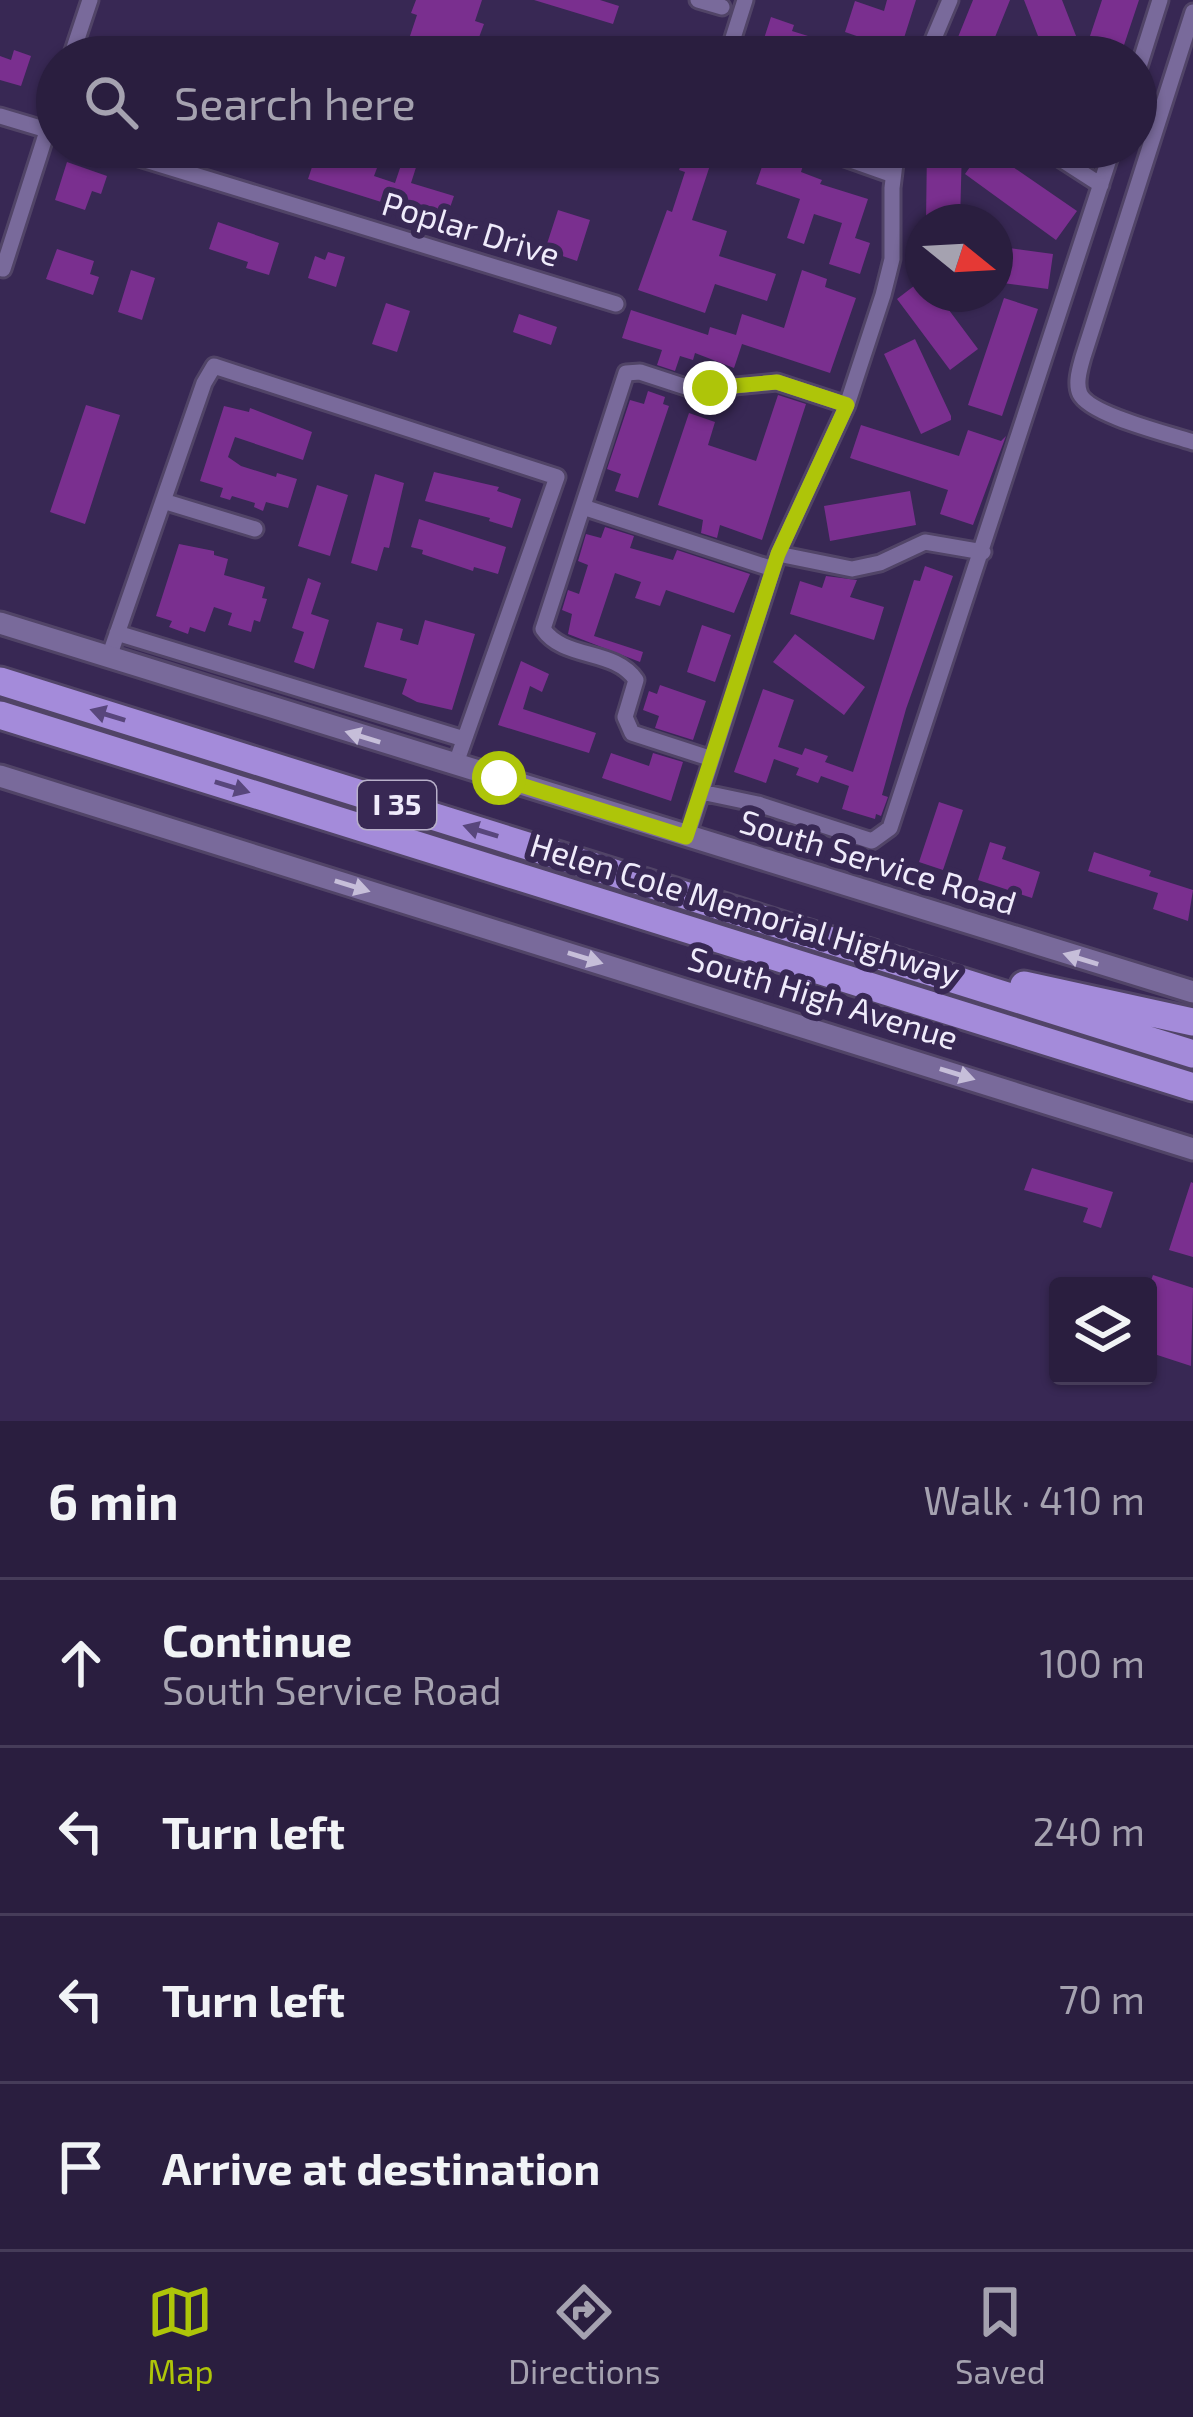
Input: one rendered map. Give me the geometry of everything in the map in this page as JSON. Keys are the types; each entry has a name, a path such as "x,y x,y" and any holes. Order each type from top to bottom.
{"highway":[{"name":"Helen Cole Memorial Highway","path":"0,681 1193,1054"},
{"name":"Helen Cole Memorial Highway","path":"0,715 1193,1088"},
{"path":"896,960 1193,1022"},
{"path":"1154,1075 1193,1101"}],"main road":[{"name":"South Service Road","path":"0,623 1193,992"},
{"name":"South High Avenue","path":"0,776 1193,1149"}],"street":[{"path":"78,36 90,0"},
{"path":"698,0 722,7"},
{"path":"734,36 745,0"},
{"path":"935,36 950,0"},
{"path":"1149,36 1160,0"},
{"path":"1157,125 1193,12"},
{"path":"0,116 36,127"},
{"path":"3,269 39,168"},
{"name":"Poplar Drive","path":"172,168 616,304"},
{"path":"873,168 893,175"},
{"path":"686,837 776,562 847,405 890,269 894,168"},
{"path":"1075,168 1101,185"},
{"path":"701,792 758,804 872,841 897,812 1106,168"},
{"path":"1143,168 1078,386 1082,397 1096,408 1193,442"},
{"path":"109,657 214,366 557,477 464,739 465,769"},
{"path":"712,759 632,733 625,717 636,680 626,665 551,641 543,629 626,373 640,372 695,390 777,382 847,405"},
{"path":"163,501 255,530"},
{"path":"583,507 776,562 851,569 880,563 925,542 983,552"},
{"path":"117,633 464,739"}],"building":[{"path":"416,0 482,0 475,21 484,24 480,36 410,36 417,15 411,13"},
{"path":"534,0 600,0 619,6 613,24"},
{"path":"887,0 916,0 905,36 845,32 855,1 884,11"},
{"path":"973,0 1010,0 995,36 958,36"},
{"path":"1024,0 1062,0 1076,36 1038,36"},
{"path":"1102,0 1139,0 1127,36 1090,36"},
{"path":"771,17 808,36 765,36"},
{"path":"14,50 31,56 21,86 0,80 0,56 11,60"},
{"path":"65,168 107,176 101,194 92,191 85,210 55,200"},
{"path":"312,168 377,168 374,176 395,183 400,168 416,168 411,183 454,196 445,222 308,179"},
{"path":"709,168 692,220 727,231 719,256 776,274 767,301 715,284 705,313 638,290 667,210 672,212 685,172 679,170"},
{"path":"762,168 802,168 801,172 822,180 820,184 868,199 855,238 870,243 860,274 829,264 842,223 814,214 804,244 787,238 800,199 756,184"},
{"path":"927,168 961,168 960,204 926,204"},
{"path":"969,168 1015,168 1077,211 1056,240 1013,209 1013,204 965,174"},
{"path":"558,210 590,220 577,261 545,250"},
{"path":"218,222 279,243 269,275 209,249"},
{"path":"1013,248 1053,254 1048,289 1013,284"},
{"path":"57,249 94,261 90,274 99,277 93,295 46,279"},
{"path":"328,252 345,257 336,287 308,278 315,256 325,260"},
{"path":"131,270 155,278 142,320 118,312"},
{"path":"802,270 827,279 825,287 856,298 830,373 742,344 734,368 695,353 693,360 680,356 675,371 657,365 662,350 622,338 631,310 708,335 710,327 736,335 742,314 784,328"},
{"path":"1013,301 1038,309 1002,416 968,405 999,312 1013,312"},
{"path":"386,303 410,311 397,352 372,344"},
{"path":"907,312 950,312 978,349 950,370"},
{"path":"519,314 557,327 551,345 513,332"},
{"path":"915,339 951,416 921,434 884,354"},
{"path":"648,391 665,397 663,404 669,406 638,498 615,491 621,474 607,469 630,400 644,404"},
{"path":"778,395 806,404 762,540 720,525 717,538 701,533 703,520 658,505 689,413 715,422 708,445 756,461"},
{"path":"86,405 120,415 85,524 50,512"},
{"path":"224,406 249,412 250,408 312,432 303,460 235,437 228,457 241,466 297,479 288,508 266,502 263,511 255,503 220,497 223,488 200,481"},
{"path":"861,425 959,456 968,430 1001,441 1006,436 973,525 940,514 948,490 850,458"},
{"path":"434,472 499,487 497,491 521,499 512,528 425,501"},
{"path":"375,474 404,483 389,548 384,547 377,571 351,563"},
{"path":"317,485 348,495 330,556 298,546"},
{"path":"910,491 916,525 830,541 824,506"},
{"path":"419,519 506,547 498,574 474,567 473,571 411,547"},
{"path":"605,527 634,536 630,548 673,560 677,550 750,574 734,613 666,590 660,606 635,598 641,582 615,573 594,636 643,652 640,662 568,634 572,614 562,610 568,590 579,594 588,565 578,561 586,534 601,538"},
{"path":"179,544 214,551 228,559 224,575 265,587 262,598 267,599 260,622 254,620 251,632 228,625 232,613 214,607 205,632 190,627 188,634 156,616"},
{"path":"925,566 953,576 906,709 882,795 888,797 881,816 876,814 875,819 842,809 849,786 821,776 818,783 796,775 799,768 774,759 766,783 734,772 763,689 794,700 778,747 802,755 805,748 853,772 914,580 920,581"},
{"path":"826,576 857,580 850,597 884,607 874,640 790,614 800,581 822,588"},
{"path":"308,578 321,583 311,614 329,620 314,669 294,662 304,632 292,628"},
{"path":"425,620 475,634 452,710 417,702 402,694 407,679 364,667 377,622 403,629 400,640 418,645"},
{"path":"702,625 731,635 715,682 687,672"},
{"path":"795,634 865,687 844,715 773,662"},
{"path":"521,661 549,674 542,692 530,686 523,709 596,733 589,753 498,725"},
{"path":"660,685 706,701 693,740 655,728 659,716 643,710 649,691 657,694"},
{"path":"611,753 649,766 653,753 683,762 671,801 602,778"},
{"path":"939,802 963,810 943,870 919,862"},
{"path":"990,842 1006,847 1002,859 1040,872 1032,898 978,880"},
{"path":"1094,852 1193,890 1188,921 1153,909 1158,893 1088,871"},
{"path":"1032,1168 1113,1192 1101,1228 1083,1222 1088,1208 1024,1190"},
{"path":"1193,1183 1193,1257 1169,1250"},
{"path":"1153,1275 1193,1288 1191,1366 1157,1355 1157,1277"}],"route":[{"path":"499,778 686,837 778,554 847,405 777,382 710,388"}]}
